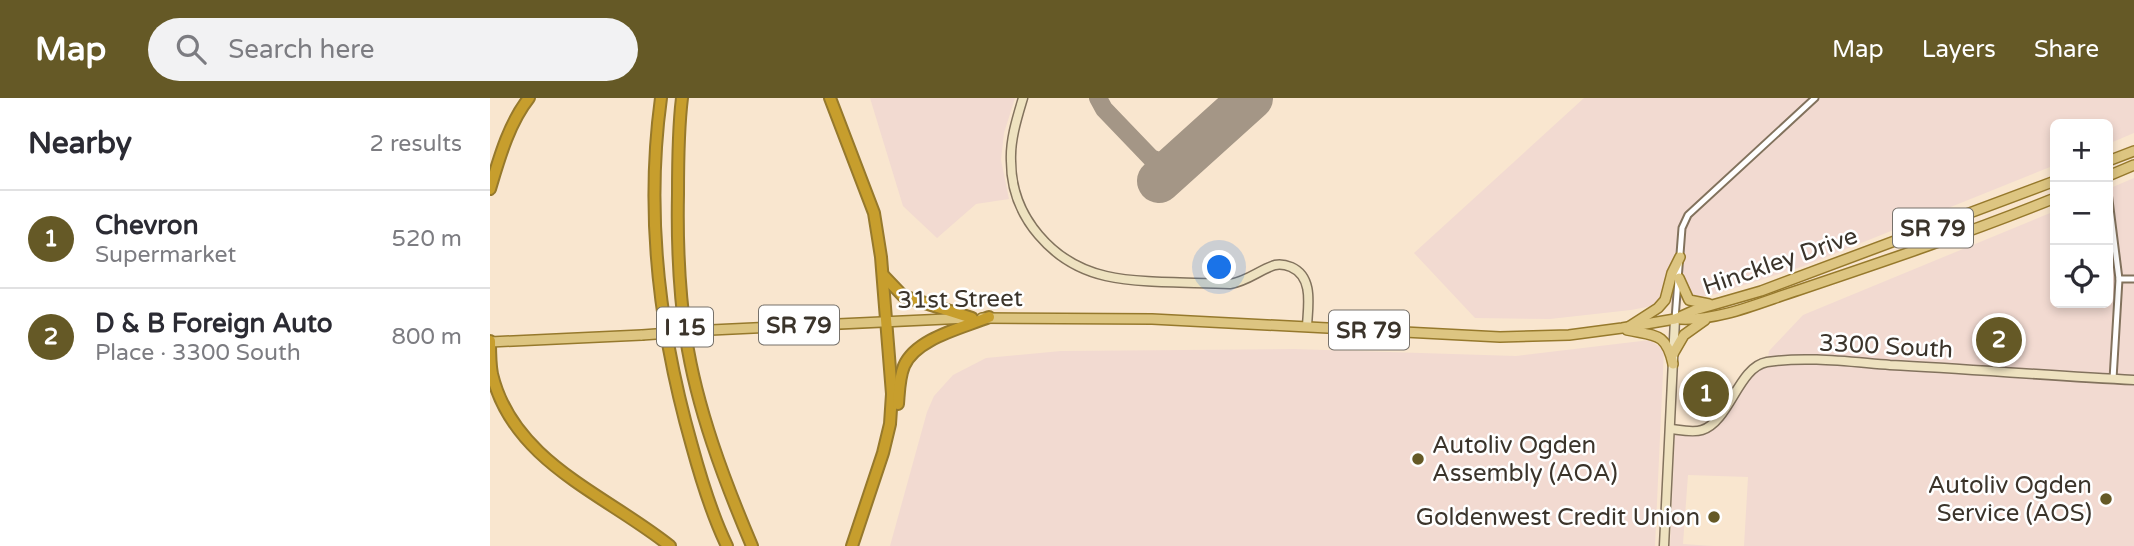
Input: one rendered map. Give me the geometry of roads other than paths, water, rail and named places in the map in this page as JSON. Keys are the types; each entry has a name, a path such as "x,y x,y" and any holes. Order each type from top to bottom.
{"highway":[{"path":"490,189 512,129 529,98"},
{"name":"I 15","path":"661,98 656,165 656,220 659,282 667,340 679,398 700,474 727,546"},
{"name":"I 15","path":"682,98 677,239 687,338 696,385 713,442 752,546"},
{"path":"830,98 874,213 883,275 892,394 890,424 883,453 852,546"},
{"path":"883,275 903,296 972,318"},
{"path":"883,453 892,437 901,373 911,354 934,339 989,317"},
{"path":"490,342 491,371 511,420 525,440 542,457 670,546"}],"main road":[{"path":"2113,159 2134,150"},
{"path":"2113,174 2134,165"},
{"name":"Hinckley Drive","path":"1431,333 1534,337 1625,328 1675,319 1810,274 2052,182"},
{"name":"Hinckley Drive","path":"1675,319 1696,320 1709,317 1842,275 2050,200"},
{"path":"1625,328 1658,308 1665,300 1672,273 1680,257"},
{"path":"1679,278 1689,300 1715,304"},
{"name":"31st Street","path":"490,342 887,320 989,317 1152,319 1431,333"},
{"path":"1673,359 1684,335 1709,317"},
{"path":"1625,328 1665,340 1673,359"}],"street":[{"path":"1023,98 1013,133 1010,159 1012,181 1019,204 1046,244 1069,262 1088,271 1132,279 1230,284 1244,282 1276,265 1287,265 1297,270 1305,279 1308,298 1307,326"},
{"path":"1664,546 1682,228 1688,215 1815,98"},
{"path":"2113,224 2119,279 2113,379"},
{"path":"2119,279 2134,279"},
{"name":"3300 South","path":"1671,429 1698,431 1713,424 1741,384 1763,363 1782,360 2134,380"}],"place":[{"name":"D & B Foreign Auto","path":"1999,340"},
{"name":"Chevron","path":"1706,394"},
{"name":"Autoliv Ogden Assembly (AOA)","path":"1418,459"},
{"name":"Autoliv Ogden Service (AOS)","path":"2106,499"},
{"name":"Goldenwest Credit Union","path":"1714,517"}]}
